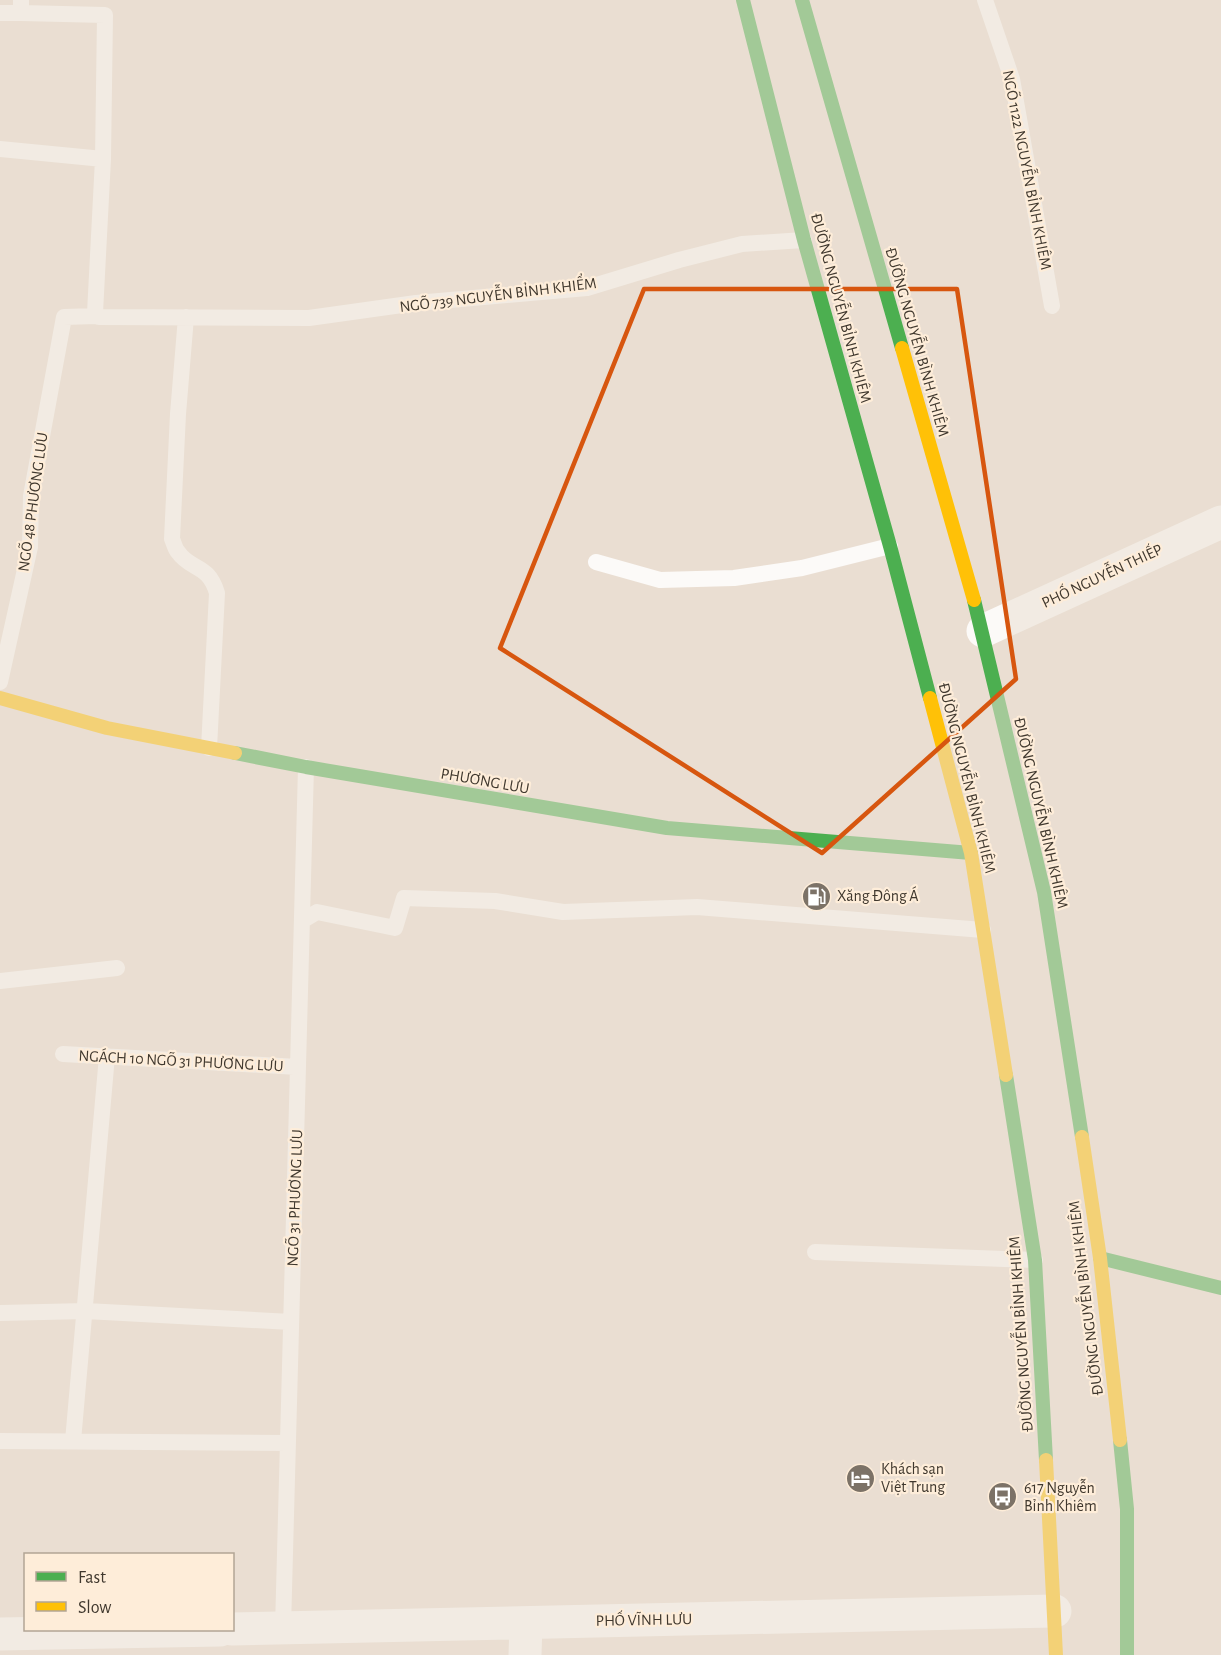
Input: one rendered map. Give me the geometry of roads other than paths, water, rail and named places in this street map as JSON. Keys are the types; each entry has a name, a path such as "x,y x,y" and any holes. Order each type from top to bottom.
{"main road":[{"name":"ĐƯỜNG NGUYỄN BỈNH KHIÊM","path":"742,0 804,240 890,546 971,853 1035,1260 1056,1655"},
{"name":"ĐƯỜNG NGUYỄN BÌNH KHIÊM","path":"802,0 983,631 1044,892 1100,1258 1127,1509 1127,1655"},
{"name":"PHƯƠNG LƯU","path":"0,698 107,728 306,767 667,828 971,853"},
{"path":"1100,1258 1221,1288"}],"street":[{"name":"PHỐ NGUYỄN THIẾP","path":"983,631 1221,522"},
{"name":"PHỐ VĨNH LƯU","path":"234,1630 283,1642 526,1623 1055,1611"},
{"path":"525,1655 526,1623"},
{"path":"0,1634 33,1644 195,1631"}],"lane":[{"name":"NGÕ 1122 NGUYỄN BỈNH KHIÊM","path":"985,0 1012,80 1052,306"},
{"path":"0,13 21,7 105,15 103,159 96,316"},
{"path":"0,149 103,159"},
{"name":"NGÕ 739 NGUYỄN BỈNH KHIỂM","path":"186,317 309,318 416,303 587,288 679,260 742,244 804,240"},
{"name":"NGÕ 48 PHƯƠNG LƯU","path":"0,682 30,546 31,496 64,317 186,317"},
{"path":"186,317 178,414 172,539 177,552 209,575 217,593 209,748"},
{"path":"596,562 660,580 734,578 802,568 890,546"},
{"name":"NGÕ 31 PHƯƠNG LƯU","path":"283,1642 306,767"},
{"path":"302,921 316,912 396,928 404,898 431,898 495,902 563,912 697,907 982,930"},
{"path":"0,981 117,968"},
{"name":"NGÁCH 10 NGÕ 31 PHƯƠNG LƯU","path":"63,1054 298,1067"},
{"path":"73,1441 107,1056"},
{"path":"815,1252 1035,1260"},
{"path":"0,1313 86,1311 291,1322"},
{"path":"0,1442 288,1443"}],"place":[{"name":"Xăng Đông Á","path":"816,896"},
{"name":"Khách sạn Việt Trung","path":"860,1478"},
{"name":"617 Nguyễn Bỉnh Khiêm","path":"1003,1497"}]}
